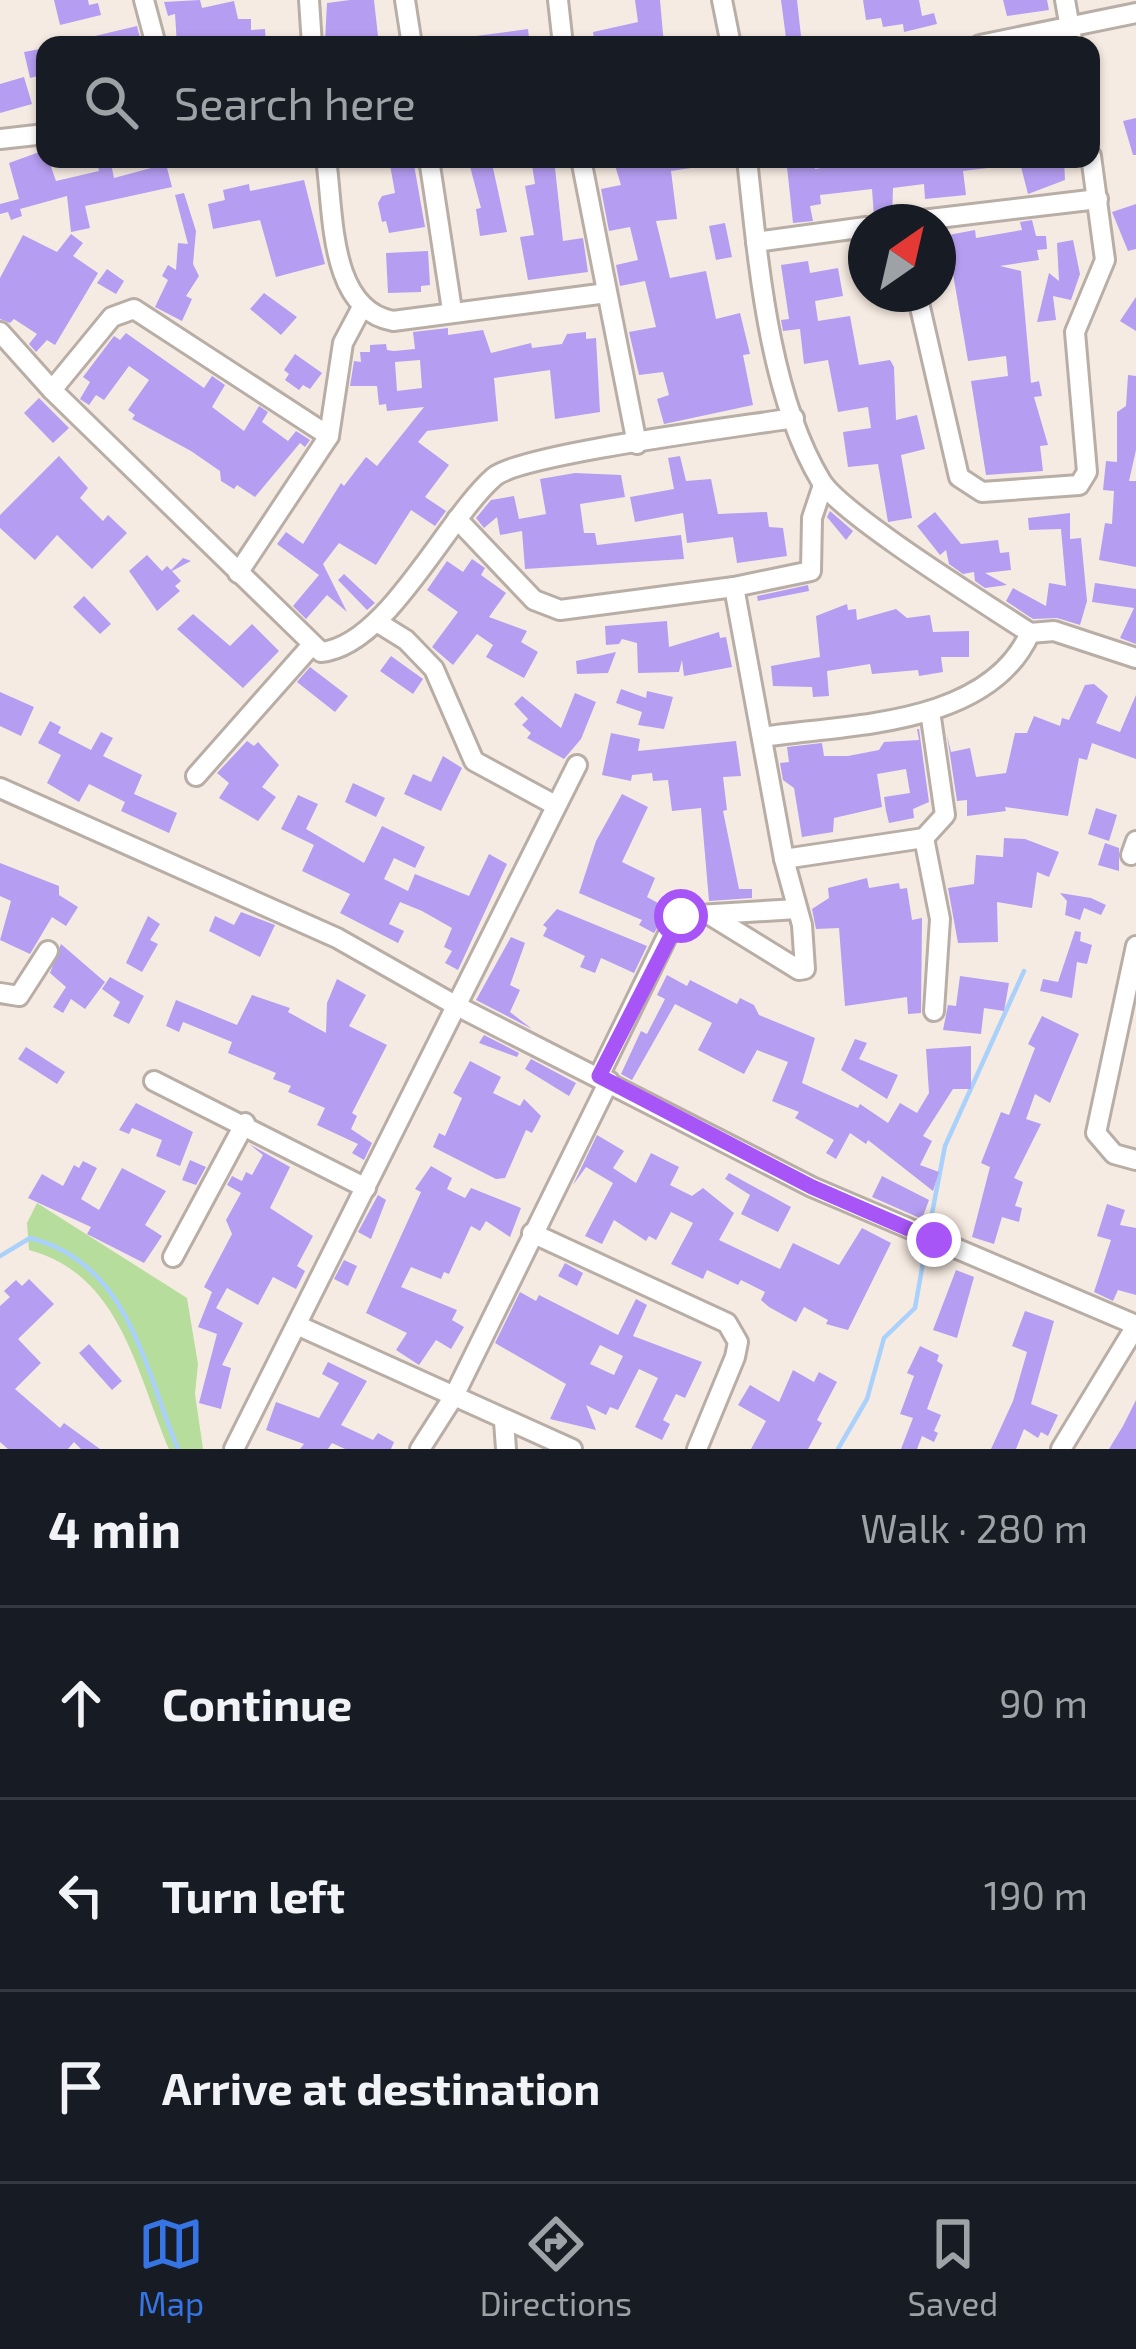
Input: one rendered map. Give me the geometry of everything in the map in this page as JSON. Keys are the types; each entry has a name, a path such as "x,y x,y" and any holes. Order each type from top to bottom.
{"street":[{"path":"144,0 154,36"},
{"path":"309,0 311,36"},
{"path":"405,0 411,36"},
{"path":"558,0 562,36"},
{"path":"722,0 729,36"},
{"path":"1065,0 1072,36"},
{"path":"1077,36 1136,13"},
{"path":"0,139 36,135"},
{"path":"327,168 344,278 361,309 393,321 607,293"},
{"path":"430,168 452,310"},
{"path":"582,168 637,444"},
{"path":"748,168 769,323 794,418 823,485 1030,633 1054,631 1136,658"},
{"path":"920,312 959,477 982,492 1078,485 1087,472 1075,332 1105,260 1093,168"},
{"path":"956,216 1098,199"},
{"path":"756,242 848,229"},
{"path":"52,390 112,317 134,309 329,436"},
{"path":"238,572 329,436 343,343 361,309"},
{"path":"0,332 52,390 311,646 335,651 376,622 457,519 507,469 794,418"},
{"path":"457,519 548,607 734,587 811,571 812,518 823,485"},
{"path":"710,915 802,971 806,965 734,587"},
{"path":"376,622 406,640 434,669 474,761 555,806"},
{"path":"762,737 931,711 994,677 1030,633"},
{"path":"196,776 311,646"},
{"path":"784,859 924,838 945,815 931,711"},
{"path":"234,1449 577,765"},
{"path":"0,788 337,938 454,1004 812,1187 1136,1325 1061,1449"},
{"path":"924,838 940,919 934,1011"},
{"path":"420,1449 454,1396 674,922 797,909"},
{"path":"1136,946 1096,1133 1114,1154 1136,1160"},
{"path":"0,993 19,997 25,992 48,951"},
{"path":"154,1081 366,1188"},
{"path":"173,1257 245,1123"},
{"path":"532,1233 727,1323 738,1342 735,1358 697,1449"},
{"path":"298,1326 572,1449"},
{"path":"504,1421 506,1449"}],"green space":[{"path":"37,1203 187,1298 198,1364 195,1394 203,1449 169,1449 134,1358 105,1303 60,1262 29,1250 27,1223"}],"building":[{"path":"54,0 98,3 101,15 60,25"},
{"path":"200,0 202,8 234,1 238,19 251,19 251,30 265,29 265,36 176,36 175,14 168,16 164,2"},
{"path":"374,0 378,36 325,36 327,3"},
{"path":"635,0 660,0 663,36 594,36 593,32 638,22"},
{"path":"781,0 797,0 801,36 786,36"},
{"path":"863,0 919,0 922,16 934,13 937,24 904,32 903,24 883,27 881,18 866,20"},
{"path":"1003,0 1047,0 1049,10 1007,16"},
{"path":"137,26 140,36 95,36"},
{"path":"528,29 529,36 476,36"},
{"path":"36,50 36,76 30,78 24,52"},
{"path":"24,77 32,104 0,113 0,84"},
{"path":"1136,118 1136,155 1133,155 1123,121"},
{"path":"36,153 36,168 51,168 56,181 98,168 112,168 114,178 167,168 172,187 85,206 90,228 71,232 67,196 20,209 22,216 11,220 8,212 0,214 0,204 19,199 9,163"},
{"path":"391,168 415,168 425,227 389,233 378,203 382,196 395,193"},
{"path":"470,168 493,168 507,232 480,236 476,209 481,208"},
{"path":"532,168 555,168 563,241 583,238 588,272 528,280 520,237 534,235 525,186 535,184"},
{"path":"616,168 691,168 671,171 677,219 656,221 670,278 706,271 716,319 740,313 750,354 743,355 753,405 664,424 657,399 669,395 663,372 639,375 629,332 656,327 645,281 620,286 616,265 638,260 630,227 609,231 601,189 621,185"},
{"path":"787,168 988,168 963,171 966,195 925,199 924,184 893,188 892,204 873,204 872,189 820,195 821,204 810,206 813,221 793,223"},
{"path":"1021,168 1064,168 1065,180 1028,194"},
{"path":"304,180 325,264 276,277 260,220 213,229 208,204 225,200 223,190 249,184 250,191"},
{"path":"184,193 196,231 193,264 199,276 186,296 192,299 182,321 155,307 168,280 162,276 168,265 176,270 178,243 188,244 175,195"},
{"path":"1136,204 1136,249 1128,251 1112,212"},
{"path":"1032,220 1036,236 1046,236 1047,249 1037,250 1039,260 1000,266 1021,271 1031,383 1039,381 1042,396 1034,397 1048,445 1040,446 1043,471 986,475 971,381 1008,376 1006,356 968,361 956,291 956,234 975,230 976,238 1022,230 1020,222"},
{"path":"725,223 732,257 716,260 709,226"},
{"path":"71,234 83,243 73,256 98,273 55,345 47,340 36,352 29,344 37,334 14,319 10,323 0,319 0,278 23,235 57,252"},
{"path":"1073,240 1080,274 1071,300 1053,296 1056,320 1037,322 1049,273 1059,281 1057,243"},
{"path":"428,251 430,285 421,286 421,292 388,293 386,253"},
{"path":"808,261 810,273 838,268 843,296 815,301 818,321 850,316 859,365 890,360 894,367 896,420 917,415 925,449 901,455 912,518 888,522 878,464 848,467 843,432 871,428 868,407 838,412 828,360 804,364 800,329 783,331 781,320 789,319 781,265"},
{"path":"107,269 124,281 116,294 97,283"},
{"path":"264,293 297,317 281,335 250,309"},
{"path":"1136,297 1136,331 1120,321"},
{"path":"448,328 448,335 483,330 491,353 531,343 532,348 562,344 567,334 586,332 586,339 596,338 600,412 555,419 550,370 494,378 498,421 427,431 418,442 449,465 425,497 446,511 435,526 411,510 376,565 339,543 323,564 347,612 327,595 306,619 293,606 319,575 277,544 286,532 303,544 341,483 344,486 366,457 377,466 424,407 387,411 386,404 379,405 377,386 350,386 354,361 361,362 360,352 370,352 370,345 386,344 387,350 415,349 413,332","holes":["420,360 422,388 397,391 395,362"]},
{"path":"126,333 204,388 212,376 225,385 212,407 244,431 259,406 268,412 262,422 288,441 296,431 310,440 305,447 300,443 255,497 221,481 220,471 132,419 135,415 128,410 149,380 129,366 104,400 96,395 89,405 80,399 90,382 83,377 114,336 120,340"},
{"path":"295,354 322,373 310,389 303,385 299,390 285,380 289,374 284,370"},
{"path":"1128,375 1136,376 1136,450 1129,481 1136,481 1136,567 1099,560 1105,523 1112,524 1114,491 1103,490 1106,461 1117,462 1117,412 1126,406"},
{"path":"39,398 69,428 53,443 24,413"},
{"path":"59,456 88,488 80,498 103,521 108,515 127,533 92,569 57,535 35,560 0,528 0,515"},
{"path":"680,456 686,481 711,479 718,514 767,512 769,527 783,528 787,556 737,563 733,537 687,543 683,513 635,522 630,497 674,489 668,458"},
{"path":"575,473 621,475 625,497 580,504 584,533 595,533 597,545 681,535 684,559 525,569 522,531 500,535 497,517 484,528 476,518 491,500 514,496 519,519 546,514 540,479"},
{"path":"830,511 853,531 846,540 827,517"},
{"path":"935,512 961,544 998,540 1000,553 1009,552 1011,570 985,573 1007,585 985,588 975,581 974,572 963,574 949,564 946,550 940,555 917,526"},
{"path":"1070,513 1070,539 1081,538 1087,601 1080,625 1057,618 1033,619 1006,601 1013,588 1046,606 1049,583 1066,586 1061,529 1029,530 1028,518"},
{"path":"147,555 162,571 167,566 171,570 183,558 191,561 172,571 181,581 175,586 180,591 157,611 129,571"},
{"path":"472,559 485,568 481,575 506,593 489,617 527,631 521,642 538,652 524,678 486,657 493,645 477,634 453,665 432,647 458,612 427,590 447,561 463,572"},
{"path":"344,574 375,603 367,610 338,580"},
{"path":"1095,583 1136,589 1136,644 1120,638 1134,608 1092,602"},
{"path":"808,585 809,591 758,601 757,596"},
{"path":"84,596 111,624 100,634 73,607"},
{"path":"847,604 848,610 856,609 857,620 896,609 907,618 930,615 933,632 969,631 969,657 941,657 943,672 919,676 918,670 872,674 870,664 827,671 829,696 813,697 812,687 773,686 771,666 820,657 816,616"},
{"path":"193,614 230,646 252,624 279,651 243,688 177,629"},
{"path":"667,621 669,647 719,632 720,638 726,637 732,667 684,676 682,660 679,672 638,673 637,643 622,639 619,644 606,645 605,626"},
{"path":"616,652 608,673 577,674 576,661"},
{"path":"391,656 423,679 413,694 380,671"},
{"path":"310,667 348,696 335,712 297,682"},
{"path":"1094,684 1108,696 1096,723 1120,732 1136,695 1136,759 1092,743 1087,760 1079,758 1068,816 1005,807 1006,811 967,816 967,800 957,801 947,735 951,752 970,748 976,777 1006,773 1015,733 1027,733 1034,716 1060,726 1062,718 1069,720 1085,685"},
{"path":"621,689 646,698 647,691 673,697 664,729 638,725 642,712 616,703"},
{"path":"0,692 34,707 21,736 0,726"},
{"path":"575,693 596,702 581,739 564,759 527,738 531,733 522,725 528,719 514,704 522,696 561,728"},
{"path":"50,721 61,727 58,733 91,750 101,732 113,738 103,756 142,775 134,794 177,813 169,833 121,811 125,802 89,784 79,802 47,783 61,755 38,743"},
{"path":"919,729 929,802 913,809 914,818 889,823 886,811 884,797 910,793 906,769 877,774 882,807 834,818 833,832 802,837 794,788 783,780 780,763 789,762 787,747 822,743 824,756 848,756 879,750 884,742 919,740"},
{"path":"611,733 640,739 638,751 736,741 741,776 723,777 727,810 723,811 739,889 752,889 752,898 709,901 701,808 672,811 668,780 653,781 652,773 632,775 631,781 602,775"},
{"path":"247,741 254,746 258,742 279,765 262,787 276,797 258,821 219,798 229,783 217,773"},
{"path":"443,756 462,768 441,811 404,794 413,774 431,782"},
{"path":"353,783 385,798 376,817 345,802"},
{"path":"622,794 648,807 622,862 655,878 647,897 669,909 654,933 639,925 642,920 579,893 596,841"},
{"path":"298,795 318,804 306,829 364,863 382,826 425,847 415,868 394,858 384,879 408,891 415,874 469,896 489,854 507,864 458,970 445,963 452,951 444,947 452,928 422,911 400,902 389,924 404,931 398,943 340,913 350,894 302,871 314,845 281,829"},
{"path":"1096,808 1117,815 1109,841 1088,834"},
{"path":"1004,838 1025,839 1059,852 1049,877 1037,872 1032,908 997,902 998,942 958,943 948,888 974,884 976,855 1003,857"},
{"path":"1105,843 1119,848 1119,871 1098,865"},
{"path":"0,863 59,886 59,895 78,907 66,926 52,917 30,954 0,940 11,901 0,896"},
{"path":"867,878 869,888 899,883 900,889 907,888 912,920 922,918 921,1013 908,1014 907,997 845,1006 839,928 816,929 812,909 829,898 828,888"},
{"path":"1060,893 1106,905 1101,915 1084,908 1080,920 1065,915 1067,901"},
{"path":"557,909 647,946 634,973 601,958 595,973 580,967 585,956 543,936 547,928 543,925"},
{"path":"241,912 275,925 260,957 209,931 215,916 234,925"},
{"path":"148,916 160,924 150,940 158,944 142,972 126,963"},
{"path":"1075,931 1081,932 1080,941 1092,945 1087,964 1077,962 1072,998 1040,991 1043,979 1058,982"},
{"path":"511,937 525,943 510,985 520,990 510,1012 532,1029 476,1000"},
{"path":"61,944 105,982 85,1009 71,999 63,1013 53,1007 66,987 50,973"},
{"path":"667,975 687,986 690,980 737,1004 740,998 754,1005 759,1015 815,1038 802,1083 858,1108 860,1104 888,1123 900,1103 917,1113 929,1093 926,1049 971,1046 971,1089 953,1089 923,1136 932,1141 920,1165 939,1172 933,1191 868,1140 866,1144 850,1133 836,1159 826,1153 834,1140 795,1118 799,1112 772,1101 788,1062 757,1050 744,1074 698,1050 712,1023 675,1004 632,1080 621,1074 641,1031 647,1034 665,999 657,995"},
{"path":"960,976 1009,983 1004,1011 984,1008 981,1034 943,1030 948,1005 956,1006"},
{"path":"110,977 144,996 129,1024 113,1016 120,1002 102,989"},
{"path":"337,979 366,995 349,1026 387,1045 352,1113 357,1116 351,1129 372,1143 364,1160 352,1153 358,1144 317,1125 325,1108 288,1092 291,1086 273,1079 276,1073 228,1053 232,1042 183,1022 179,1032 166,1026 176,1000 237,1025 252,995 290,1008 288,1012 326,1033 327,1003"},
{"path":"1042,1016 1079,1034 1050,1103 1035,1094 1026,1119 1041,1124 1014,1178 1023,1182 1015,1206 1022,1208 1019,1222 1002,1217 994,1244 972,1237 990,1167 981,1163 1001,1112 1009,1115 1035,1048 1028,1044"},
{"path":"484,1035 519,1053 517,1057 479,1043"},
{"path":"855,1039 867,1043 859,1059 898,1075 887,1099 841,1070"},
{"path":"26,1047 65,1072 57,1084 18,1059"},
{"path":"531,1059 576,1083 569,1096 525,1069"},
{"path":"470,1061 501,1077 493,1093 520,1106 524,1099 541,1116 532,1133 526,1130 505,1178 496,1179 433,1147 439,1133 445,1136 462,1098 453,1093"},
{"path":"136,1103 193,1132 180,1166 156,1156 162,1140 132,1128 129,1134 119,1130"},
{"path":"597,1135 624,1151 613,1168 636,1183 651,1153 679,1167 670,1185 692,1196 703,1188 734,1213 719,1240 780,1269 793,1243 839,1265 862,1228 891,1243 848,1330 826,1324 828,1320 804,1307 796,1322 761,1300 765,1292 741,1280 738,1285 707,1270 703,1279 671,1264 693,1223 671,1212 656,1240 649,1236 646,1241 614,1220 602,1244 585,1236 613,1183 586,1167 573,1185"},
{"path":"249,1144 290,1167 270,1208 313,1236 297,1266 305,1271 296,1289 273,1277 258,1305 227,1288 216,1308 243,1323 222,1365 231,1368 221,1409 199,1403 217,1334 198,1327 212,1292 204,1287 232,1234 226,1220 241,1193 227,1185 232,1176 242,1181 246,1172 252,1175 263,1155"},
{"path":"190,1160 206,1167 196,1185 182,1180"},
{"path":"83,1161 97,1168 81,1199 99,1210 122,1168 166,1191 145,1225 162,1236 144,1263 87,1234 91,1227 28,1198 42,1174 63,1186 74,1165 79,1168"},
{"path":"431,1166 452,1178 447,1189 465,1198 471,1188 521,1208 510,1237 486,1221 480,1231 471,1226 449,1274 444,1272 441,1279 411,1267 401,1287 457,1310 452,1320 464,1327 451,1349 436,1340 419,1365 396,1350 407,1333 366,1313 421,1192 415,1189"},
{"path":"729,1173 791,1207 778,1232 741,1214 750,1195 725,1179"},
{"path":"882,1176 929,1200 922,1219 872,1197"},
{"path":"378,1195 386,1200 371,1239 358,1232"},
{"path":"1107,1204 1125,1210 1120,1225 1136,1228 1136,1295 1118,1290 1113,1301 1094,1292 1111,1240 1097,1236"},
{"path":"344,1260 357,1266 348,1286 334,1279"},
{"path":"565,1263 583,1273 577,1286 558,1276"},
{"path":"956,1270 974,1277 957,1338 933,1330"},
{"path":"29,1279 54,1304 18,1339 41,1363 15,1389 60,1428 64,1423 100,1449 81,1449 74,1442 68,1449 8,1449 0,1442 0,1306 10,1297 4,1291 16,1280 22,1286"},
{"path":"520,1292 536,1301 539,1295 618,1335 636,1299 647,1305 633,1336 702,1362 685,1398 676,1394 663,1420 670,1424 662,1440 635,1427 658,1378 639,1369 618,1410 610,1407 606,1415 586,1405 596,1430 550,1419 566,1384 495,1343","holes":["600,1345 623,1356 614,1375 590,1364"]},
{"path":"1025,1311 1054,1321 1031,1404 1058,1415 1048,1436 1041,1432 1038,1438 1024,1429 1016,1449 991,1449 1013,1401 1027,1352 1012,1346"},
{"path":"89,1344 122,1381 112,1390 79,1353"},
{"path":"920,1346 939,1355 937,1361 943,1365 927,1409 941,1415 934,1431 938,1433 934,1442 922,1436 917,1449 901,1449 913,1418 900,1414 914,1376 907,1373"},
{"path":"328,1362 367,1381 341,1425 373,1440 378,1433 394,1442 391,1449 345,1449 332,1443 328,1449 300,1449 304,1444 266,1430 276,1402 319,1418 339,1383 322,1374"},
{"path":"793,1370 814,1382 819,1372 837,1382 817,1420 822,1423 808,1449 751,1449 766,1421 738,1405 750,1385 779,1402"},
{"path":"1136,1400 1136,1449 1109,1449 1123,1426"}],"waterway":[{"path":"929,1229 945,1146 1024,971"},
{"path":"0,1256 30,1238 63,1251 90,1270 128,1321 178,1449"},
{"path":"838,1449 867,1399 884,1338 915,1308 927,1240"}],"route":[{"path":"681,916 599,1076 812,1187 934,1240"}]}
